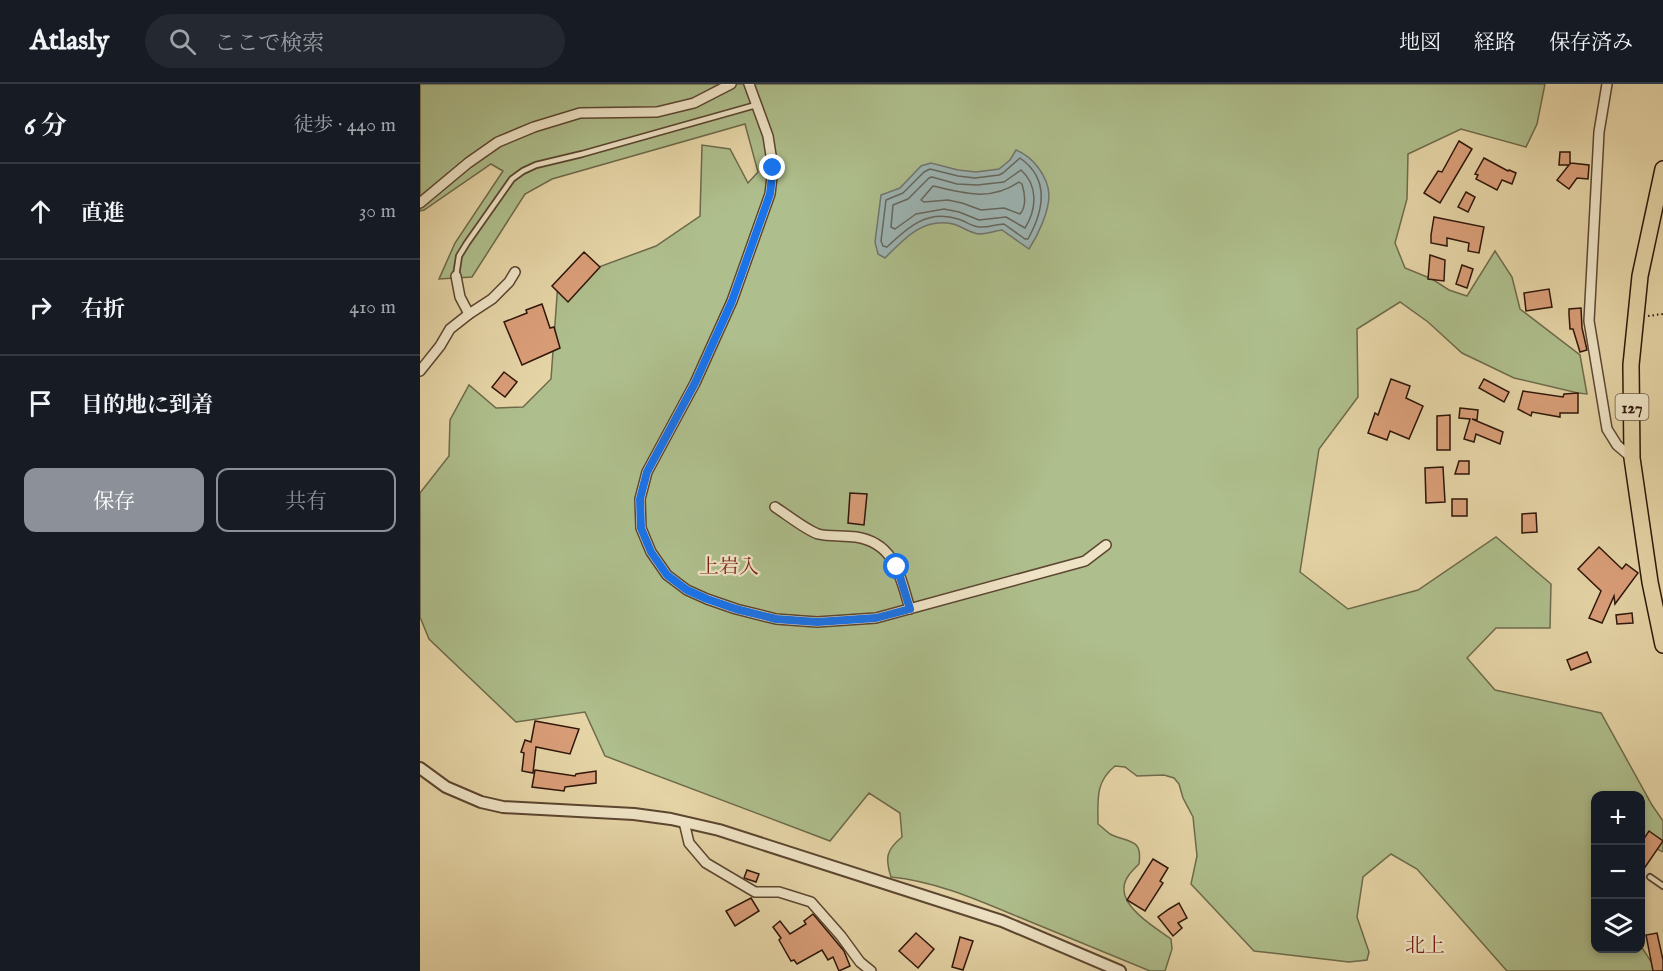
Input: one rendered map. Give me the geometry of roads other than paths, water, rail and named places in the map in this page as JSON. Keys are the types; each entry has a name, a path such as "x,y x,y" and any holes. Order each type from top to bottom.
{"highway":[{"name":"127","path":"1663,169 1640,276 1631,365 1632,458 1650,582 1663,645"}],"street":[{"path":"420,203 468,163 498,142 534,127 580,113 657,112 694,103 731,84"},
{"path":"749,84 768,136 773,168 770,194 732,301 695,383 647,472 640,499 641,528 651,552 667,575 687,590 707,599 776,619 817,622 876,618 1084,561 1106,545"},
{"path":"1604,86 1599,132 1588,321 1607,429 1617,445 1632,458"},
{"path":"420,371 450,329 492,299 509,282 515,272"},
{"path":"456,276 460,297 469,314"},
{"path":"775,507 818,534 856,537 873,541 886,550 897,567 910,609"},
{"path":"420,768 446,787 481,802 503,807 634,814 719,830 1002,921 1120,971"},
{"path":"684,822 689,843 706,863 754,892 780,892 811,902 860,962 871,971"}],"lane":[{"path":"456,276 459,256 467,243 512,179 524,171 536,165 756,105"},
{"path":"1650,877 1663,886"}],"water":[{"path":"1016,150 1034,162 1043,174 1049,195 1042,223 1029,249 1002,230 979,234 953,224 942,223 932,224 915,231 885,258 878,254 875,242 881,195 900,188 921,166 931,163 976,172 999,169 1010,160"}],"district":[{"name":"上岩入","path":"729,566"},
{"name":"北上","path":"1425,945"}]}
